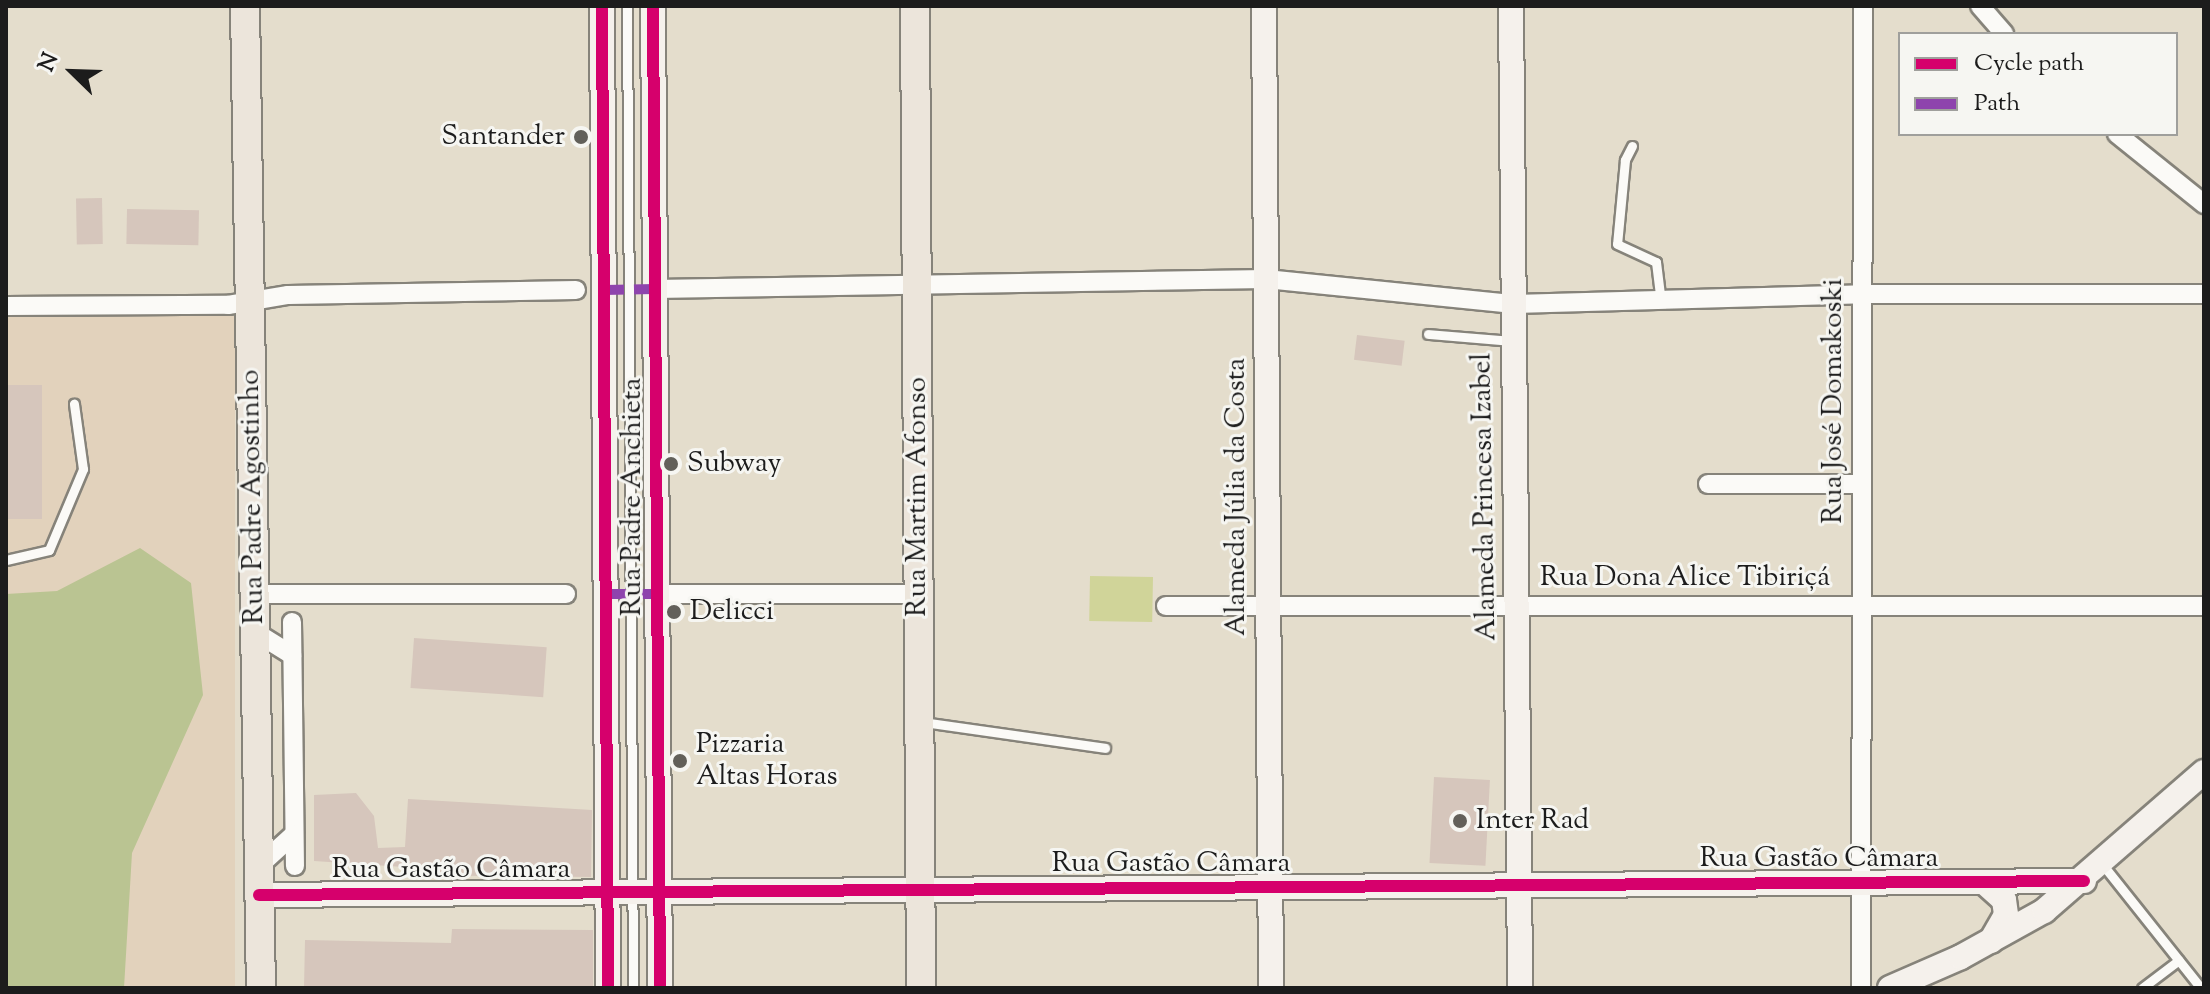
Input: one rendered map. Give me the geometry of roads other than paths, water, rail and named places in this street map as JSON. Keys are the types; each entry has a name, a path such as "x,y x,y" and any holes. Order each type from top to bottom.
{"main road":[{"name":"Rua Padre Agostinho","path":"245,6 261,988"},
{"name":"Rua Martim Afonso","path":"915,6 921,988"}],"street":[{"name":"Rua Padre Anchieta","path":"602,6 608,988"},
{"name":"Rua Padre Anchieta","path":"653,6 660,988"},
{"name":"Alameda Júlia da Costa","path":"1264,6 1271,988"},
{"name":"Alameda Princesa Izabel","path":"1511,6 1520,988"},
{"name":"Rua José Domakoski","path":"1861,988 1863,6"},
{"path":"1980,6 2002,32"},
{"path":"2119,136 2204,204"},
{"path":"655,289 1266,279 1514,304 1863,294 2204,294"},
{"path":"6,306 250,301 288,295 576,290"},
{"path":"1708,484 1862,484"},
{"path":"254,594 566,594"},
{"path":"658,594 919,594"},
{"name":"Rua Dona Alice Tibiriçá","path":"1166,606 2204,606"},
{"path":"292,622 295,866"},
{"path":"255,632 292,655"},
{"path":"1890,988 1990,943 2084,881 2204,772"},
{"path":"259,866 294,834"},
{"name":"Rua Gastão Câmara","path":"259,895 2084,881"},
{"path":"1984,882 2000,893 2006,915 1990,943"}],"lane":[{"path":"627,6 633,988"},
{"path":"1632,146 1625,160 1617,244 1656,262 1661,300"},
{"path":"1428,334 1514,341"},
{"path":"6,560 49,550 83,469 74,404"},
{"path":"920,722 1105,748"},
{"path":"2103,865 2201,988"},
{"path":"2142,988 2179,960"}],"place":[{"name":"Santander","path":"581,137"},
{"name":"Subway","path":"671,464"},
{"name":"Delicci","path":"674,612"},
{"name":"Pizzaria Altas Horas","path":"680,761"},
{"name":"Inter Rad","path":"1460,821"}]}
